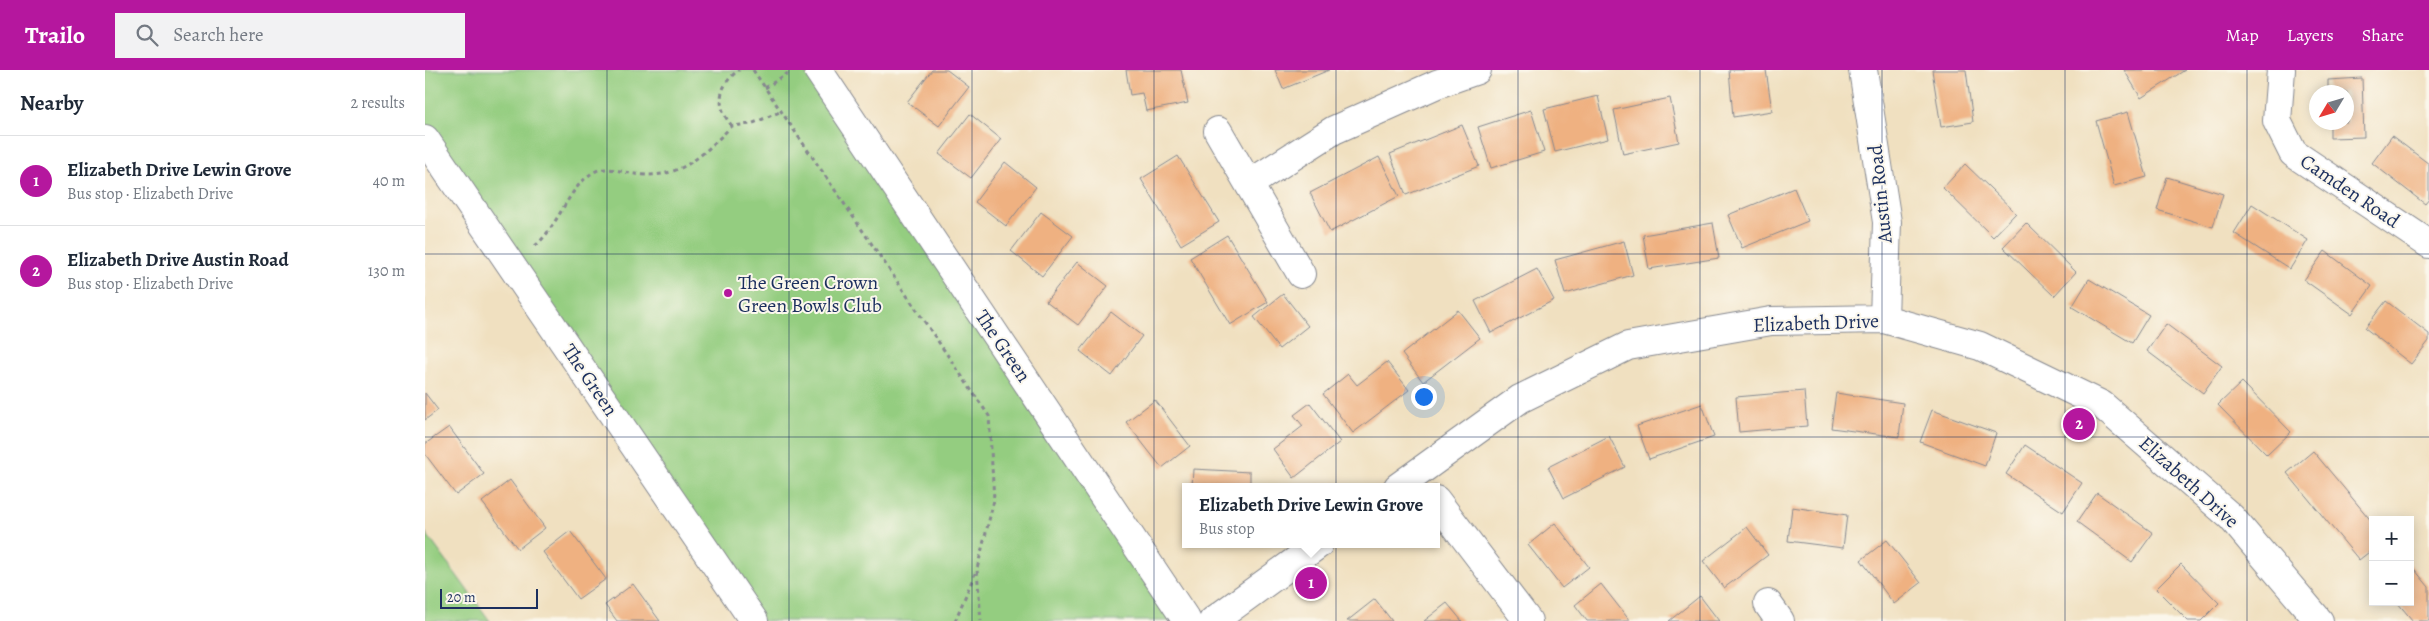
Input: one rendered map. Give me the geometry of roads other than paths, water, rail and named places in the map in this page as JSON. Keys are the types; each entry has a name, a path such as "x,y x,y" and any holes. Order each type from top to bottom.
{"street":[{"name":"The Green","path":"818,70 1187,621"},
{"path":"1249,184 1335,130 1437,84 1477,70"},
{"name":"Austin Road","path":"1863,70 1887,222 1884,319"},
{"name":"Camden Road","path":"2281,70 2277,121 2293,153 2429,244"},
{"path":"1218,131 1301,274"},
{"name":"The Green","path":"425,139 435,174 512,266 754,621"},
{"name":"Elizabeth Drive","path":"1413,482 1520,399 1628,346 1771,321 1884,319 1980,346 2102,405 2231,517 2319,621"},
{"path":"1440,505 1528,621"},
{"path":"1213,621 1313,548"}],"place":[{"name":"The Green Crown Green Bowls Club","path":"728,293"},
{"name":"Elizabeth Drive Austin Road","path":"2079,424"},
{"name":"Elizabeth Drive Lewin Grove","path":"1311,583"}]}
